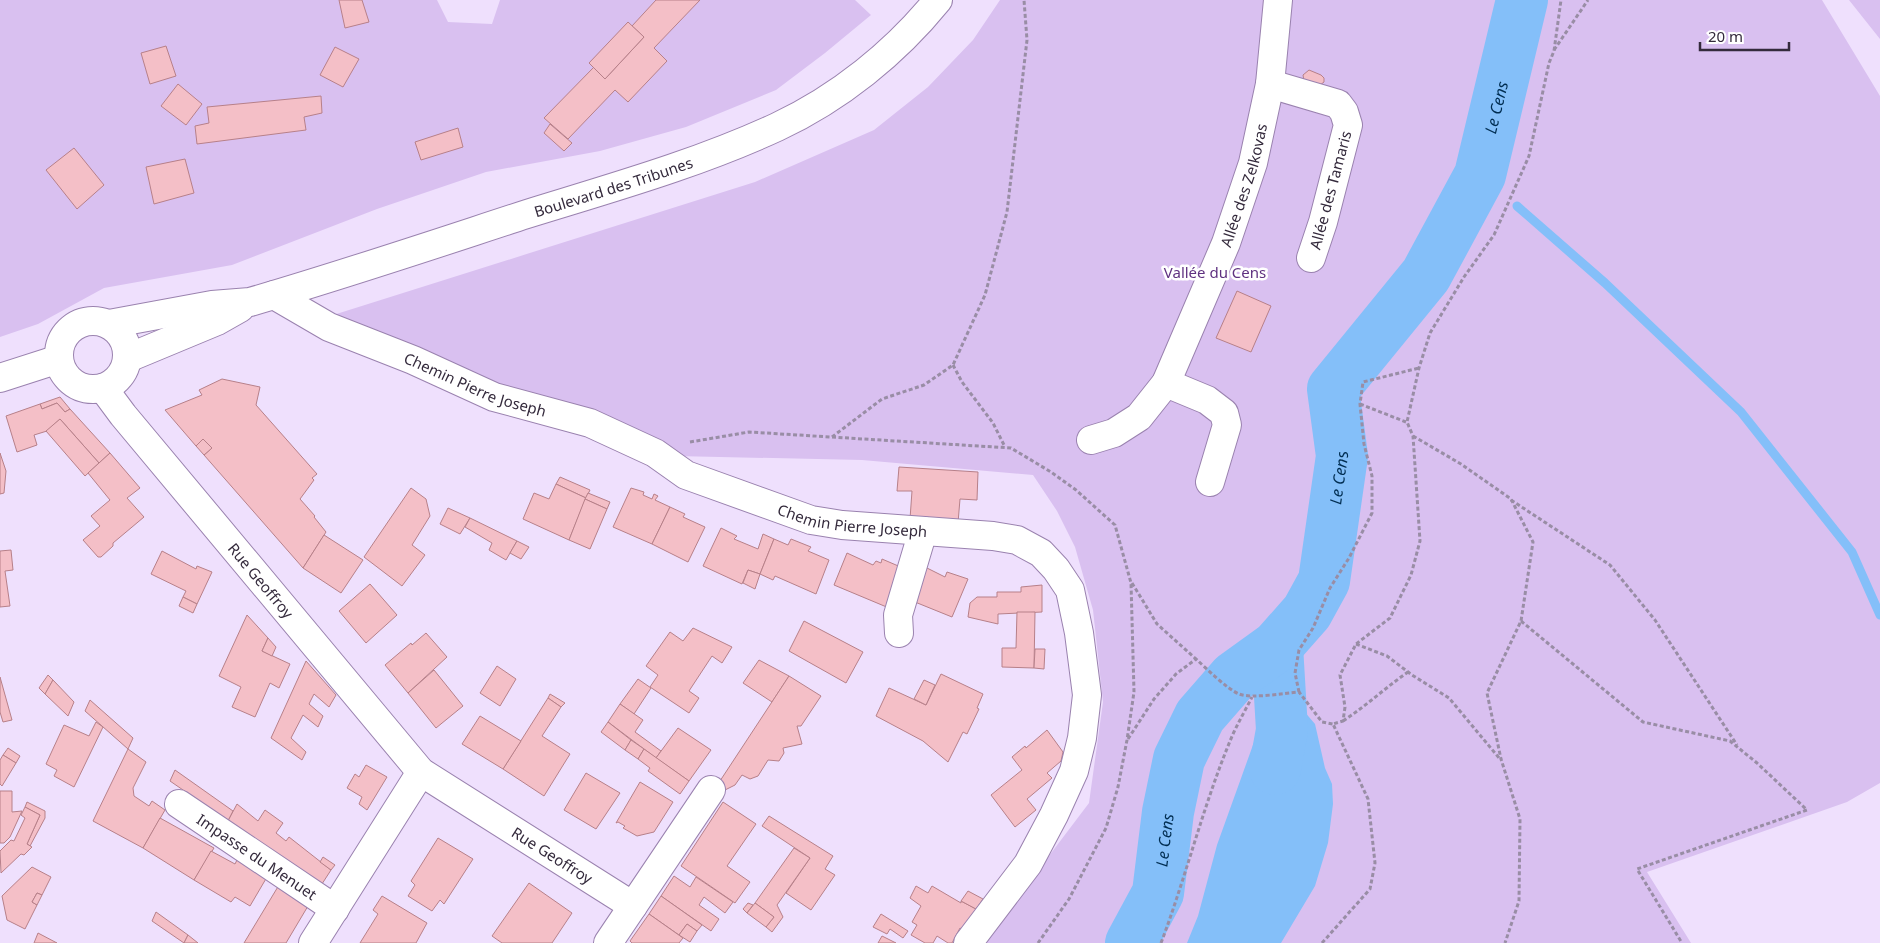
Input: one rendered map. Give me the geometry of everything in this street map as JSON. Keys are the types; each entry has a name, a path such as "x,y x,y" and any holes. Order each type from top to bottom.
{"street":[{"name":"Boulevard des Tribunes","path":"128,358 218,321 262,299 683,164 778,127 852,82 889,52 938,0"},
{"name":"Allée des Zelkovas","path":"1091,440 1114,433 1139,417 1166,384 1226,243 1254,163 1270,84 1278,0"},
{"name":"Allée des Tamaris","path":"1270,84 1338,104 1344,112 1348,125 1323,222 1310,258"},
{"name":"Boulevard des Tribunes","path":"109,324 212,305 262,299"},
{"name":"Chemin Pierre Joseph","path":"262,299 413,360 494,397 590,423 655,453 686,475 811,520 842,525 993,536 1017,540 1041,553 1056,569 1070,590 1079,633 1088,695 1082,738 1074,771 1054,815 1028,864 968,943"},
{"path":"97,320 109,324 120,332 126,344 128,358 124,371 115,382 103,388 88,389 74,384 64,373 59,359 60,347 65,336 73,327 97,320"},
{"path":"0,378 59,359"},
{"path":"1166,384 1207,400 1224,413 1227,425 1210,482"},
{"name":"Rue Geoffroy","path":"103,388 123,415 421,772 633,906"},
{"path":"899,633 898,616 923,531"},
{"path":"313,943 421,772"},
{"path":"608,943 711,790"},
{"name":"Impasse du Menuet","path":"179,804 335,909"}],"path":[{"path":"831,438 882,399 924,385 954,365 985,295 1007,212 1027,40 1024,0"},
{"path":"1343,722 1345,707 1340,675 1356,644 1390,618 1411,575 1420,541 1413,436 1407,422 1419,368 1430,333 1464,277 1494,235 1529,156 1549,63 1554,50 1561,0"},
{"path":"1554,50 1588,0"},
{"path":"954,365 962,382 993,423 1006,447"},
{"path":"1408,672 1343,722 1333,724 1322,722 1299,692 1295,673 1299,650 1313,628 1330,588 1349,558 1372,513 1372,476 1364,444 1360,404 1363,382 1419,368"},
{"path":"1360,404 1407,422"},
{"path":"655,453 699,440 748,432 1006,447 1011,448 1051,472 1076,490 1115,525 1131,583 1134,692 1127,740 1118,787 1106,828 1069,899 1038,943"},
{"path":"1413,436 1461,464 1610,565 1655,620 1739,748"},
{"path":"1504,943 1519,901 1520,820 1501,759 1487,693 1521,621 1533,542 1511,499"},
{"path":"1131,583 1156,624 1216,677 1239,694 1252,696 1299,692"},
{"path":"1521,621 1643,722 1730,741 1757,762 1807,810 1637,868 1682,943"},
{"path":"1356,644 1387,656 1408,672 1450,698 1501,759"},
{"path":"1127,740 1154,699 1176,674 1196,659"},
{"path":"1161,943 1233,734 1252,696"},
{"path":"1322,943 1370,889 1375,863 1368,799 1333,724"}],"green space":[{"path":"0,0 437,0 448,22 492,24 500,0 855,0 871,15 776,90 686,127 600,151 486,172 377,209 232,265 104,288 38,324 0,337"},
{"name":"Vallée du Cens","path":"1000,0 1822,0 1880,96 1880,783 1847,802 1647,872 1691,943 983,943 1089,803 1103,702 1093,610 1075,547 1057,511 1033,475 862,460 675,456 609,421 434,361 330,316 755,182 874,130 928,87 973,40"},
{"path":"1849,0 1880,0 1880,39"}],"water":[{"path":"1291,696 1315,724 1325,768 1332,784 1333,804 1328,843 1315,886 1281,943 1187,943 1198,916 1217,845 1267,706 1273,698"}],"building":[{"path":"339,0 362,0 369,22 345,28"},
{"path":"656,0 700,0 654,48 667,61 628,102 615,90 568,139 544,118 594,67 605,79 644,37 632,26"},
{"path":"628,22 644,37 605,79 589,63"},
{"path":"166,46 176,76 150,84 141,53"},
{"path":"335,47 359,59 343,87 320,75"},
{"path":"1309,70 1321,75 1324,78 1324,82 1320,85 1304,81 1303,75"},
{"path":"178,84 202,104 186,125 161,106"},
{"path":"321,96 322,113 304,117 306,130 197,144 195,126 209,123 207,107"},
{"path":"550,124 572,143 564,151 544,133"},
{"path":"458,128 463,147 421,160 415,142"},
{"path":"74,148 104,185 77,209 46,170"},
{"path":"185,159 194,193 154,204 146,167"},
{"path":"1237,291 1271,306 1251,352 1216,338"},
{"path":"222,379 260,387 256,405 317,474 312,478 314,480 300,499 326,532 303,568 204,455 212,448 203,439 196,446 165,410 202,395 199,390"},
{"path":"60,397 70,409 65,412 57,403 42,409 40,404"},
{"path":"57,403 65,412 70,409 110,453 99,463 60,419 47,431 34,435 37,445 17,452 6,416 40,404 42,409"},
{"path":"60,419 99,463 85,476 46,431"},
{"path":"203,439 212,448 204,455 196,446"},
{"path":"0,453 6,471 4,493 0,494"},
{"path":"110,453 140,488 127,498 144,517 113,543 113,546 101,557 98,557 83,540 100,526 91,516 110,500 88,473"},
{"path":"899,467 978,472 977,500 960,499 958,523 910,519 912,491 897,491"},
{"path":"560,477 590,490 586,498 556,484"},
{"path":"556,484 586,498 569,540 523,519 534,493 549,499"},
{"path":"411,488 426,499 430,516 412,545 425,555 402,586 364,557"},
{"path":"631,488 644,492 643,495 652,499 654,494 658,496 655,500 670,507 652,544 613,527"},
{"path":"588,493 610,502 607,509 585,499"},
{"path":"585,499 607,509 590,549 569,540"},
{"path":"670,507 685,514 683,517 705,527 688,562 652,544"},
{"path":"448,508 470,518 460,534 440,524"},
{"path":"470,518 517,541 506,560 489,550 492,543 465,527"},
{"path":"721,528 737,536 734,539 758,549 763,534 774,539 760,574 748,570 742,584 703,566"},
{"path":"324,535 363,560 341,593 303,568"},
{"path":"774,539 788,545 791,539 811,547 808,551 829,560 816,594 775,576 773,580 760,574"},
{"path":"517,541 529,547 521,559 510,553"},
{"path":"11,550 13,570 5,571 10,606 0,607 0,551"},
{"path":"162,551 196,569 197,566 212,572 197,604 183,597 186,591 151,574"},
{"path":"847,553 873,565 876,561 881,563 882,559 903,568 889,608 834,585"},
{"path":"923,566 945,577 947,572 968,579 952,617 910,600"},
{"path":"748,570 760,574 755,589 743,583"},
{"path":"370,584 397,615 366,643 339,611"},
{"path":"1042,585 1042,612 998,614 998,624 968,617 970,603 977,597 997,597 997,592 1021,592 1021,587"},
{"path":"183,597 197,604 193,613 179,606"},
{"path":"1017,612 1035,612 1034,668 1002,667 1002,648 1016,648"},
{"path":"247,615 268,638 262,651 290,664 279,688 270,683 255,717 232,707 241,687 219,676"},
{"path":"804,621 863,652 846,683 789,651"},
{"path":"693,628 732,647 722,663 712,656 689,691 699,698 689,713 650,687 658,675 646,666 670,632 683,641"},
{"path":"426,633 447,657 408,693 385,665"},
{"path":"268,638 276,647 272,656 262,651"},
{"path":"1035,649 1045,649 1044,669 1034,668"},
{"path":"759,660 789,676 772,702 743,683"},
{"path":"306,661 336,695 329,707 314,694 309,704 323,716 318,727 303,715 291,738 306,752 302,760 271,738"},
{"path":"497,666 516,679 500,706 480,693"},
{"path":"434,670 463,706 436,728 408,693"},
{"path":"941,674 983,694 977,708 979,709 967,734 963,732 948,762 923,741 876,716 889,688 926,705"},
{"path":"48,675 53,680 45,694 39,688"},
{"path":"789,676 821,696 801,726 797,726 802,744 783,748 784,753 779,761 768,760 758,776 750,779 742,775 735,785 725,790 718,784"},
{"path":"0,677 12,720 3,722 0,712"},
{"path":"638,679 651,688 634,714 620,704"},
{"path":"53,680 74,702 68,716 45,694"},
{"path":"924,680 935,685 926,705 914,699"},
{"path":"550,694 565,703 561,707 548,698"},
{"path":"548,698 561,707 542,736 570,754 544,796 503,769"},
{"path":"90,700 133,738 128,749 85,711"},
{"path":"620,704 643,720 635,732 661,751 656,758 608,722"},
{"path":"480,716 521,741 503,769 462,744"},
{"path":"96,722 103,727 74,787 54,776 57,770 46,764 64,725 89,736"},
{"path":"608,722 631,740 625,750 601,732"},
{"path":"678,728 711,750 689,781 656,758"},
{"path":"1047,730 1063,752 1061,761 1047,773 1052,778 1027,799 1036,810 1015,827 991,795 1022,770 1012,757"},
{"path":"631,740 644,749 638,759 625,750"},
{"path":"8,748 20,756 16,763 3,755"},
{"path":"128,749 146,762 133,788 134,796 149,806 152,801 165,810 143,848 93,821"},
{"path":"644,749 689,781 680,794 648,771 650,768 638,759"},
{"path":"3,755 16,763 2,786 0,784 0,760"},
{"path":"366,765 387,777 367,810 359,804 362,797 347,788 355,774 359,777"},
{"path":"175,770 233,811 228,821 170,781"},
{"path":"586,773 620,793 596,829 564,810"},
{"path":"640,782 673,802 654,832 637,836 623,828 625,826 618,822 616,823"},
{"path":"0,791 12,791 12,812 22,811 10,837 4,843 0,843"},
{"path":"27,802 45,811 45,818 30,846 27,844 40,815 25,807"},
{"path":"723,802 756,824 727,866 750,882 735,903 681,866"},
{"path":"237,804 258,821 265,810 283,823 276,833 286,841 289,837 331,870 320,887 228,821"},
{"path":"25,807 40,815 27,844 32,847 24,855 21,854 1,873 0,851 11,840 14,841 25,818 21,815"},
{"path":"769,816 833,856 825,869 835,875 811,910 786,893 810,858 762,826"},
{"path":"160,818 214,848 194,880 143,848"},
{"path":"438,838 473,859 444,904 440,900 432,911 408,896 415,885 411,881"},
{"path":"794,848 810,858 777,905 783,917 772,932 766,927 774,917 755,903"},
{"path":"211,851 235,864 237,860 267,877 250,906 235,897 231,902 194,880"},
{"path":"323,857 335,865 331,870 320,862"},
{"path":"32,867 51,877 42,895 37,893 32,902 37,905 25,929 7,920 2,896"},
{"path":"674,876 690,887 696,877 733,902 725,913 704,897 699,905 719,919 711,931 661,896"},
{"path":"529,883 572,913 552,943 502,943 492,936"},
{"path":"279,885 308,906 286,943 244,943"},
{"path":"916,886 928,893 932,886 961,903 961,901 976,909 963,930 960,928 952,943 948,943 937,936 933,943 925,943 911,935 917,925 912,922 921,906 910,898"},
{"path":"968,891 983,899 976,909 961,901"},
{"path":"37,893 42,895 37,905 32,902"},
{"path":"382,896 427,923 416,943 360,943 378,914 373,910"},
{"path":"661,896 702,925 697,931 687,924 679,935 649,914"},
{"path":"748,903 753,905 747,913 743,909"},
{"path":"755,903 774,917 766,927 747,913"},
{"path":"156,912 188,935 184,943 152,921"},
{"path":"649,914 683,938 679,943 632,943 630,941"},
{"path":"881,914 908,931 903,938 890,929 887,934 873,927"},
{"path":"687,924 697,931 690,942 679,935"},
{"path":"38,933 57,943 34,943"},
{"path":"188,935 198,943 184,943"},
{"path":"882,936 896,943 878,943"}],"waterway":[{"name":"Le Cens","path":"1131,943 1158,893 1168,812 1179,759 1200,716 1234,677 1277,646 1307,612 1324,581 1342,456 1333,389 1426,275 1480,175 1522,0"},
{"path":"1480,175 1493,186"},
{"path":"1517,206 1605,283 1741,412 1852,552 1880,615"},
{"path":"1275,769 1282,730 1277,646"}]}
